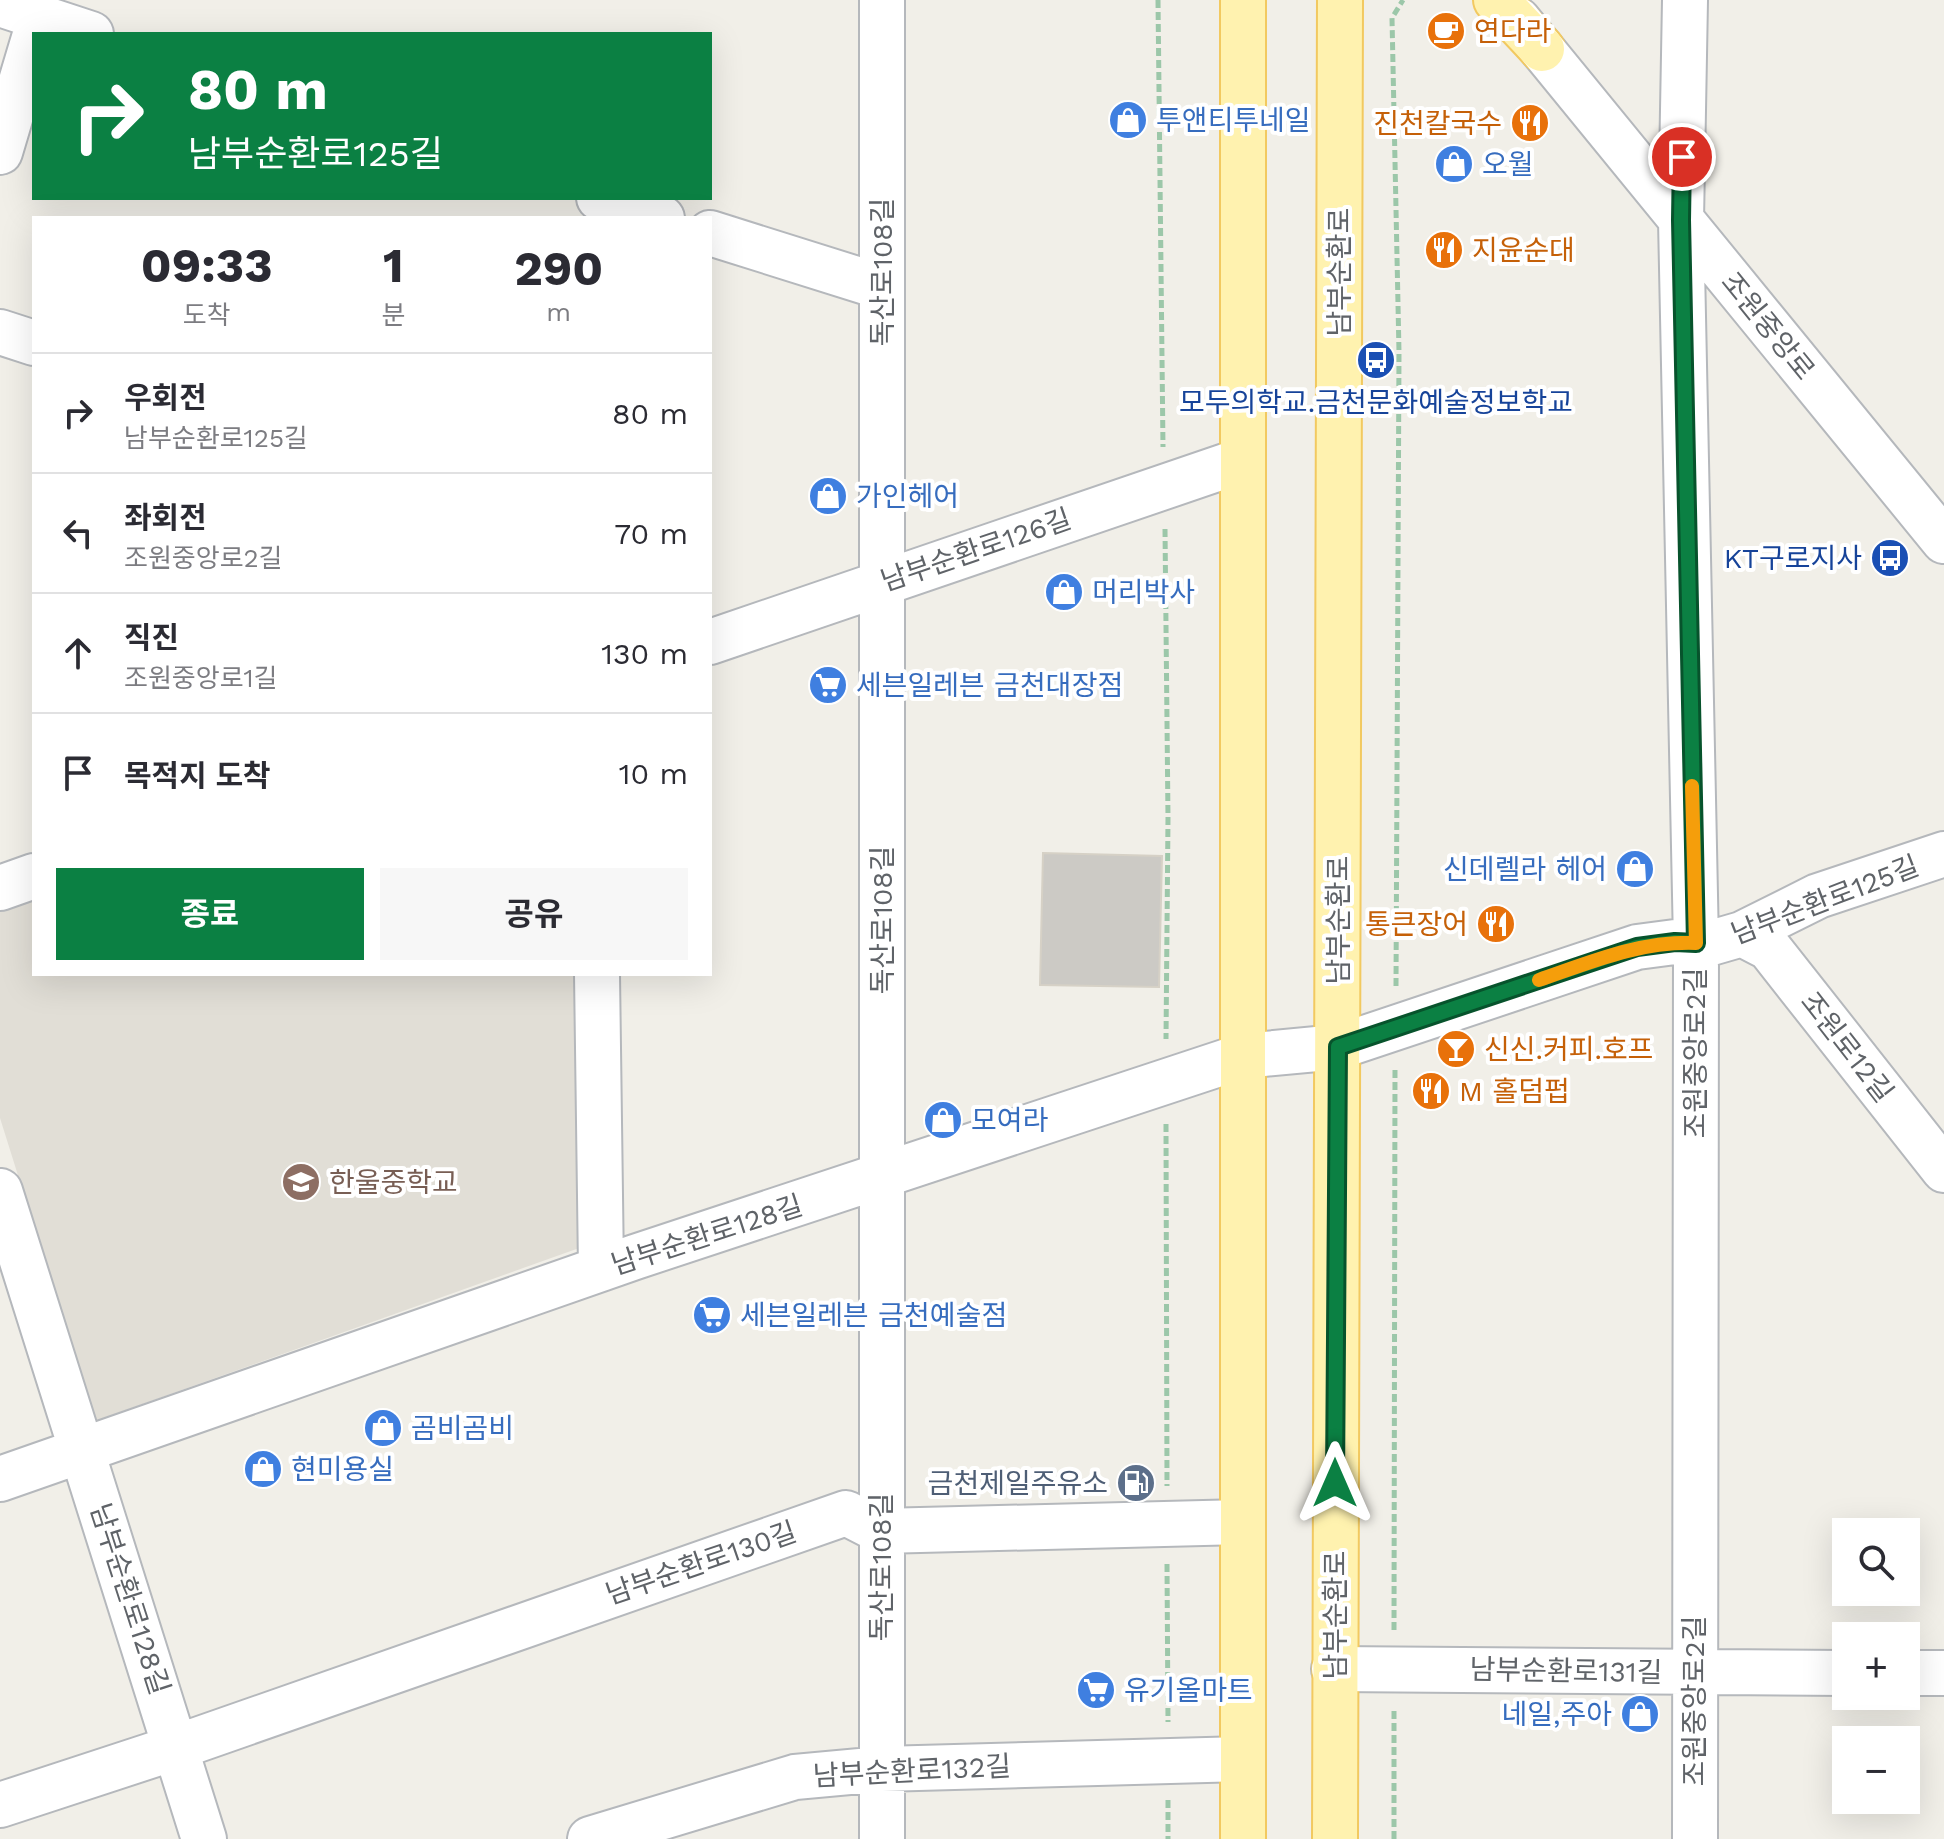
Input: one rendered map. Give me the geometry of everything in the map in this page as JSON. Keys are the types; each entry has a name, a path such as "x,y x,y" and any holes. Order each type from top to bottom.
{"main road":[{"path":"1243,0 1243,1839"},
{"name":"남부순환로","path":"1335,1839 1340,0"},
{"path":"1340,60 1361,0"},
{"path":"1498,0 1542,49"}],"street":[{"name":"독산로108길","path":"882,0 882,1839"},
{"name":"조원중앙로2길","path":"1685,0 1681,220 1696,943 1695,1839"},
{"path":"0,152 31,19 83,32"},
{"name":"조원중앙로","path":"1542,49 1944,541"},
{"path":"603,205 653,216"},
{"path":"712,234 882,287"},
{"path":"0,332 32,342"},
{"name":"남부순환로126길","path":"712,641 1243,460"},
{"name":"남부순환로125길","path":"1338,1047 1637,947 1675,942 1711,943 1742,934 1818,896 1944,854"},
{"path":"0,888 32,877"},
{"name":"조원로12길","path":"1742,934 1769,948 1944,1170"},
{"path":"597,976 601,1269"},
{"name":"남부순환로128길","path":"0,1479 601,1269 1243,1056 1338,1047"},
{"path":"0,1191 82,1450"},
{"name":"남부순환로128길","path":"82,1450 177,1747"},
{"name":"남부순환로130길","path":"0,1805 177,1747 846,1513 881,1531 1243,1522"},
{"name":"남부순환로131길","path":"1334,1669 1832,1673"},
{"path":"1920,1673 1944,1673"},
{"path":"177,1747 204,1839"},
{"name":"남부순환로132길","path":"590,1839 795,1777 882,1769 1243,1759"}],"path":[{"path":"1394,1839 1399,352 1392,18 1403,0"}],"shaded area":[{"name":"한울중학교","path":"32,900 32,976 580,976 582,1247 95,1421 0,1118 0,911"}],"building":[{"path":"1043,853 1162,856 1159,987 1040,985"}],"slow traffic":[{"path":"1539,980 1637,947 1675,942 1696,943 1692,786"}],"place":[{"name":"연다라","path":"1446,31"},
{"name":"투앤티투네일","path":"1128,120"},
{"name":"진천칼국수","path":"1530,123"},
{"name":"오월","path":"1454,164"},
{"name":"지윤순대","path":"1444,250"},
{"name":"모두의학교.금천문화예술정보학교","path":"1376,360"},
{"name":"가인헤어","path":"828,496"},
{"name":"KT구로지사","path":"1890,558"},
{"name":"머리박사","path":"1064,592"},
{"name":"세븐일레븐 금천대장점","path":"828,685"},
{"name":"신데렐라 헤어","path":"1635,869"},
{"name":"통큰장어","path":"1496,924"},
{"name":"신신.커피.호프","path":"1456,1049"},
{"name":"M 홀덤펍","path":"1431,1091"},
{"name":"모여라","path":"943,1120"},
{"name":"한울중학교","path":"301,1182"},
{"name":"세븐일레븐 금천예술점","path":"712,1315"},
{"name":"곰비곰비","path":"383,1428"},
{"name":"현미용실","path":"263,1469"},
{"name":"금천제일주유소","path":"1136,1483"},
{"name":"유기올마트","path":"1096,1690"},
{"name":"네일,주아","path":"1640,1714"}],"route":[{"path":"1335,1483 1338,1047 1637,947 1675,942 1696,943 1682,157"}]}
